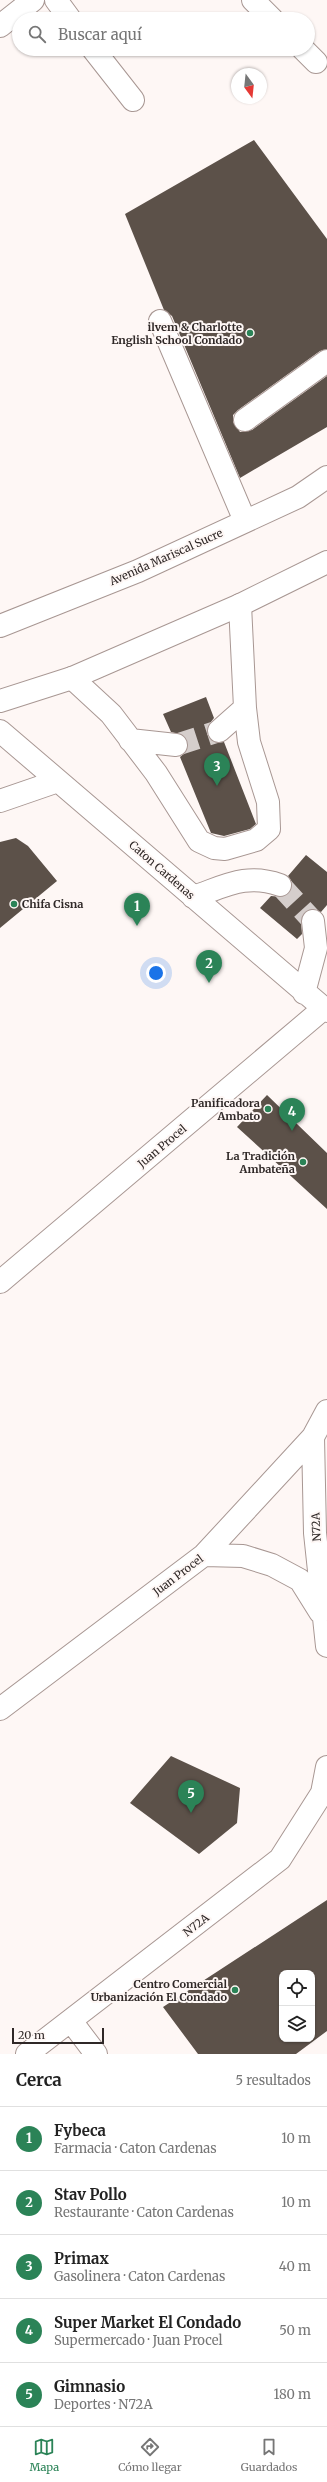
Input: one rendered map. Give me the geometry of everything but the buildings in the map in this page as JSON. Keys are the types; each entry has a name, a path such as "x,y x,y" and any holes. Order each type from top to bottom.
{"street":[{"path":"18,12 33,0"},
{"path":"56,0 65,12"},
{"path":"253,0 265,12"},
{"path":"0,26 12,17"},
{"path":"98,56 133,100"},
{"path":"160,321 245,521"},
{"path":"245,420 327,361"},
{"name":"Avenida Mariscal Sucre","path":"0,626 138,571 298,497 327,477"},
{"path":"0,700 72,678 240,605 327,562"},
{"path":"72,678 111,714 156,773 199,841 214,848 225,849 245,845 265,834 269,829 270,819 268,802 249,742 244,708 240,605"},
{"path":"219,731 244,708"},
{"name":"Caton Cardenas","path":"0,731 304,993 326,1014"},
{"path":"130,740 176,745"},
{"path":"0,801 58,781"},
{"path":"193,897 242,881 263,879 280,885"},
{"path":"304,993 316,948 313,921"},
{"name":"Juan Procel","path":"0,1282 326,1014"},
{"name":"Juan Procel","path":"0,1709 204,1556 313,1437 327,1411"},
{"name":"N72A","path":"313,1437 322,1557 322,1617 327,1646"},
{"name":"N72A","path":"204,1556 243,1556 272,1565 300,1580 322,1617"},
{"name":"N72A","path":"27,2054 280,1859 322,1793 327,1766"},
{"path":"71,2021 96,2054"}],"tunnel":[{"path":"176,745 219,731"},
{"path":"280,885 313,921"}],"place":[{"name":"ilvem & Charlotte English School Condado","path":"250,333"},
{"name":"Primax","path":"217,786"},
{"name":"Chifa Cisna","path":"14,904"},
{"name":"Fybeca","path":"137,926"},
{"name":"Stav Pollo","path":"209,983"},
{"name":"Panificadora Ambato","path":"268,1109"},
{"name":"Super Market El Condado","path":"292,1131"},
{"name":"La Tradición Ambateña","path":"303,1162"},
{"name":"Gimnasio","path":"191,1813"},
{"name":"Centro Comercial Urbanización El Condado","path":"235,1990"}]}
